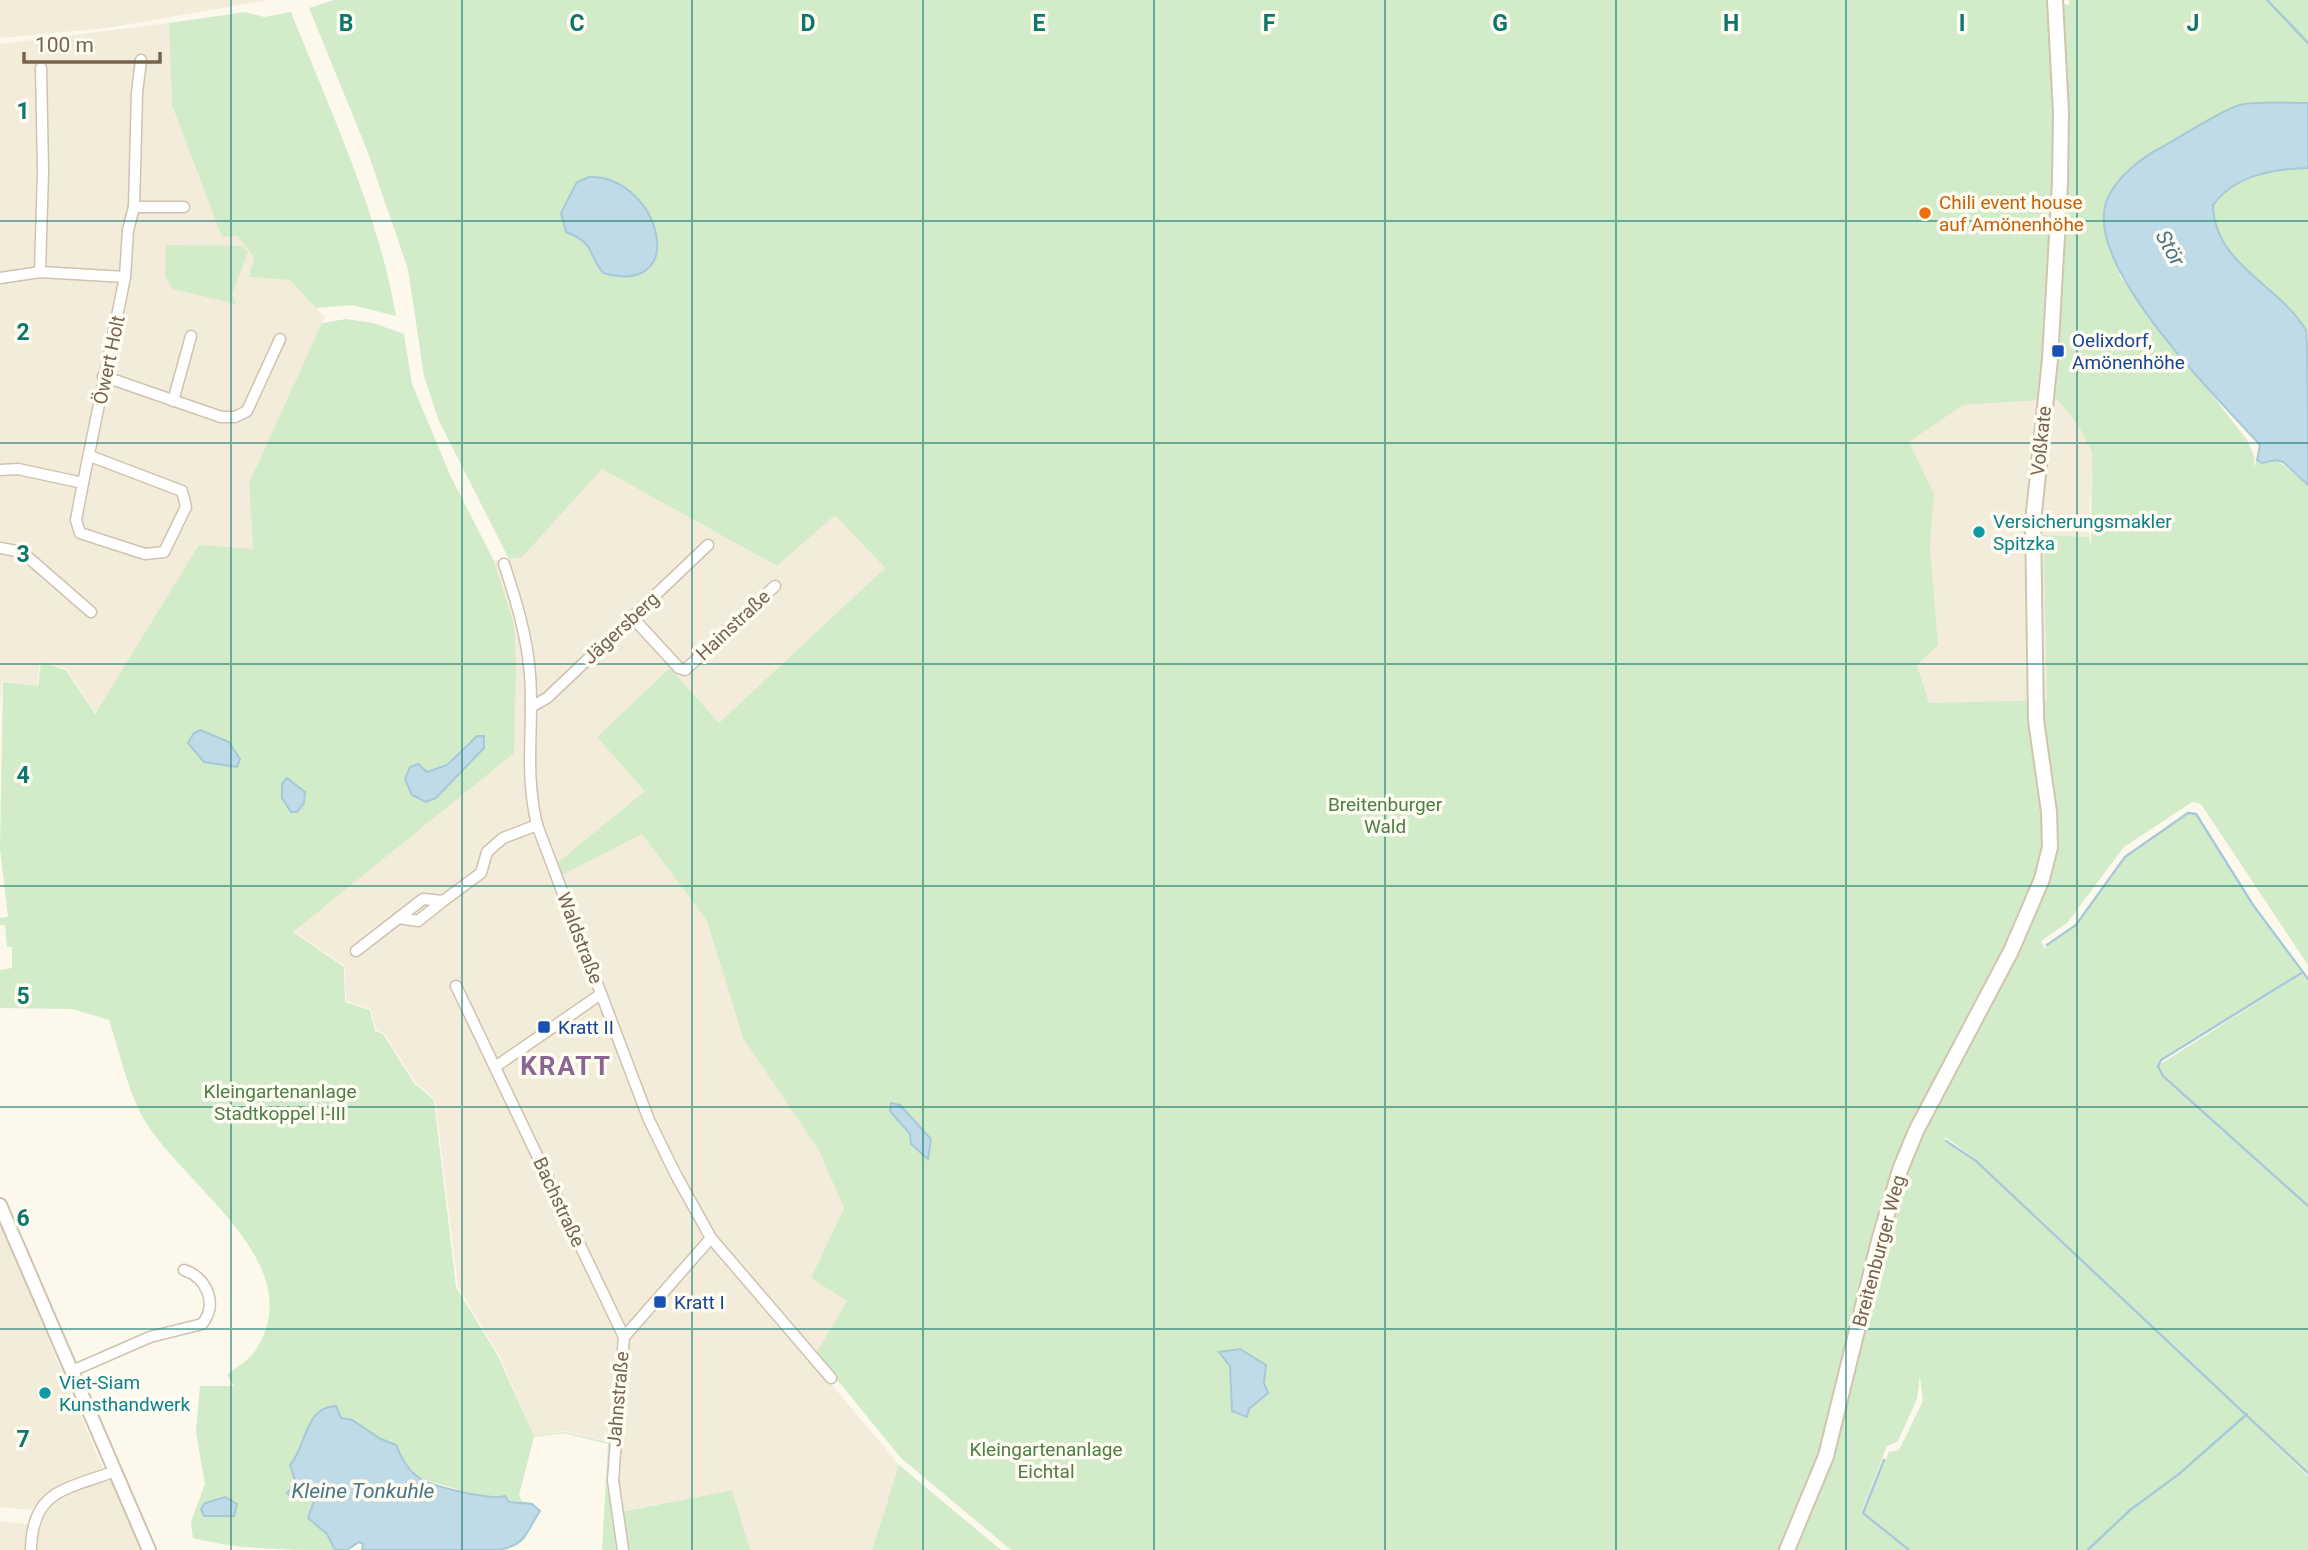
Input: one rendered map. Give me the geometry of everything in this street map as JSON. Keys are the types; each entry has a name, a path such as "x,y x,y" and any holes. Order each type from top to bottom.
{"main road":[{"name":"Voßkate","path":"2050,847 2049,812 2036,720 2034,522 2050,359 2060,183 2055,0"},
{"name":"Breitenburger Weg","path":"1787,1550 1826,1456 1879,1241 1900,1170 1916,1131 2011,951 2042,879 2050,847"}],"street":[{"name":"Öwert Holt","path":"90,456 182,492 186,507 164,552 145,554 79,533 76,520 125,277 128,230 134,206 137,93 141,60"},
{"path":"40,272 43,171 41,68"},
{"path":"134,206 184,207"},
{"path":"0,278 40,272 125,277"},
{"path":"173,401 191,337"},
{"path":"103,376 221,418 241,415 247,411 281,339"},
{"path":"0,470 18,469 83,483"},
{"name":"Jägersberg","path":"531,707 547,698 708,545"},
{"path":"0,548 25,554 91,612"},
{"name":"Waldstraße","path":"504,564 524,633 531,707 528,774 537,825 659,1141 711,1238 831,1378"},
{"name":"Hainstraße","path":"633,618 679,668 685,670 775,586"},
{"path":"356,951 423,899 443,901 481,873 487,852 503,838 537,825"},
{"name":"Bachstraße","path":"456,986 624,1337"},
{"path":"495,1067 601,994"},
{"path":"0,1205 6,1233 72,1371 149,1550"},
{"name":"Jahnstraße","path":"623,1550 613,1480 624,1337 711,1238"},
{"path":"72,1371 150,1337 202,1324 210,1310 209,1297 198,1275 184,1270"},
{"path":"31,1550 33,1522 43,1505 55,1495 115,1471"}],"shaded area":[{"path":"0,0 269,0 107,28 0,38"},
{"path":"169,23 172,105 237,236 255,257 249,277 290,280 325,317 249,483 253,549 169,599 95,713 67,669 40,662 37,686 2,681 0,708 0,44"},
{"path":"2057,399 2078,425 2092,452 2089,537 2043,535 2047,700 1929,703 1917,665 1938,644 1930,546 1934,494 1908,442 1963,405"},
{"path":"602,469 777,566 835,514 885,568 719,723 670,669 646,791 560,875 642,834 707,921 743,1038 819,1151 844,1208 811,1278 847,1300 813,1362 899,1465 872,1550 750,1550 732,1490 612,1513 611,1443 564,1431 534,1436 500,1357 458,1287 435,1099 415,1082 384,1033 376,1030 371,1009 346,1001 345,966 293,931 513,753 514,624 494,561 522,556"},
{"path":"0,1224 103,1469 50,1492 30,1510 0,1507"},
{"path":"110,1478 142,1550 0,1550 0,1521 36,1525 46,1509 61,1498"}],"green space":[{"name":"Breitenburger Wald","path":"334,0 2047,0 2069,5 2069,0 2266,0 2290,25 2268,0 2308,0 2308,103 2241,104 2119,275 2247,440 2255,458 2253,468 2257,460 2269,463 2277,460 2308,485 2308,965 2201,804 2192,802 2124,847 2067,923 2041,941 2045,948 2077,926 2126,858 2188,814 2195,815 2252,906 2301,972 2160,1059 2157,1066 2162,1077 2308,1208 2308,1471 1977,1160 1945,1137 1945,1142 1975,1162 2245,1414 2178,1475 2129,1509 2087,1550 1911,1550 1864,1512 1889,1452 1899,1450 1923,1401 1920,1376 1917,1399 1898,1441 1887,1446 1861,1513 1907,1550 1011,1550 901,1458 816,1354 847,1301 811,1278 844,1208 819,1151 743,1038 707,921 642,834 560,876 556,864 645,791 597,737 670,668 719,723 885,568 835,515 777,566 602,469 522,557 509,559 438,419 424,376 408,269 367,150 309,8","holes":["582,238 649,270 627,277 603,273 590,245","2057,399 2078,425 2092,452 2091,547 2089,537 2043,535 2047,700 1929,703 1917,665 1938,645 1930,546 1934,494 1909,442 1963,405","900,1105 930,1139 911,1144 910,1134 890,1111","1240,1349 1260,1370 1263,1385 1249,1409 1232,1403 1230,1366 1220,1353"]},
{"path":"245,12 264,17 291,12 365,200 388,277 396,316 352,305 316,308 290,280 249,277 254,257 237,236 222,237 172,105 169,23"},
{"path":"2308,168 2308,333 2235,259 2216,225 2213,205 2222,195 2244,180 2268,172"},
{"path":"166,245 242,246 248,252 232,294 236,304 173,289 165,276"},
{"name":"Kleingartenanlage Stadtkoppel I-III","path":"346,319 373,323 404,334 412,384 450,475 494,561 514,624 514,753 293,932 344,967 345,1002 370,1010 375,1031 383,1034 414,1083 434,1100 456,1287 498,1356 534,1436 564,1432 611,1443 611,1502 618,1550 602,1550 608,1444 564,1433 534,1437 519,1495 522,1501 532,1503 541,1511 522,1542 497,1550 520,1541 540,1512 522,1502 490,1499 419,1478 388,1443 352,1420 341,1418 336,1406 332,1406 301,1442 295,1485 302,1496 308,1494 313,1498 315,1515 335,1550 245,1547 193,1538 191,1522 205,1484 196,1432 200,1386 234,1386 227,1375 255,1351 269,1318 267,1285 254,1254 233,1224 157,1138 140,1112 109,1020 72,1009 0,1008 0,970 12,968 12,947 7,947 5,925 0,925 0,918 8,917 0,848 3,682 38,686 41,662 66,670 95,714 199,545 253,549 249,483 322,323","holes":["201,731 229,742 240,759 237,767 204,762 189,745 194,733","470,741 486,743 436,798 426,802 412,795 418,764 427,772 447,764","225,1497 236,1504 234,1516 204,1516 209,1501"]},
{"path":"2302,974 2308,981 2308,1205 2164,1075 2159,1065"},
{"path":"2246,1416 2308,1476 2308,1550 2090,1550 2129,1512 2178,1477"},
{"path":"899,1465 1001,1550 872,1550"},
{"path":"732,1490 750,1550 628,1550 620,1512"}],"water":[{"name":"Stör","path":"2308,103 2308,168 2268,172 2243,180 2213,205 2216,225 2224,243 2236,259 2294,314 2306,330 2308,485 2283,462 2277,460 2262,463 2257,460 2260,445 2158,330 2133,294 2114,259 2104,227 2107,200 2117,183 2131,168 2156,151 2236,106"},
{"path":"589,177 614,182 634,195 648,213 656,234 656,253 648,268 631,276 603,273 586,244 566,232 561,213 577,182"},
{"path":"200,730 229,742 240,759 237,767 204,762 188,743 194,733"},
{"path":"477,736 484,736 484,748 436,798 426,802 412,795 405,779 410,767 418,764 427,772 447,765"},
{"path":"287,778 305,792 304,803 297,812 291,812 282,798 282,784"},
{"path":"891,1103 900,1105 931,1139 928,1159 911,1144 910,1134 890,1111"},
{"path":"1240,1349 1266,1365 1264,1383 1268,1393 1249,1409 1247,1417 1232,1411 1230,1366 1219,1352"},
{"name":"Kleine Tonkuhle","path":"336,1406 341,1418 352,1420 381,1439 396,1445 414,1474 424,1481 475,1495 505,1496 509,1502 532,1504 540,1511 528,1532 514,1545 497,1550 362,1550 363,1544 359,1542 347,1550 335,1550 327,1534 308,1518 314,1501 311,1495 293,1499 287,1493 296,1483 290,1465 312,1420 326,1408"},
{"path":"225,1497 237,1504 234,1516 204,1516 201,1509 205,1503"}],"waterway":[{"path":"2267,0 2308,43"},
{"path":"2047,945 2076,925 2125,857 2188,813 2196,814 2253,905 2308,979"},
{"path":"2303,972 2161,1060 2158,1066 2163,1076 2308,1206"},
{"path":"1946,1141 1976,1161 2308,1473"},
{"path":"2088,1550 2130,1510 2178,1475 2247,1414"},
{"path":"1884,1460 1863,1513 1909,1550"}],"place":[{"name":"Chili event house auf Amönenhöhe","path":"1925,213"},
{"name":"Oelixdorf, Amönenhöhe","path":"2058,351"},
{"name":"Versicherungsmakler Spitzka","path":"1979,532"},
{"name":"Kratt II","path":"544,1027"},
{"name":"Kratt I","path":"660,1302"},
{"name":"Viet-Siam Kunsthandwerk","path":"45,1393"}],"district":[{"name":"KRATT","path":"566,1066"}],"park label":[{"name":"Kleingartenanlage Eichtal","path":"1046,1460"}]}
